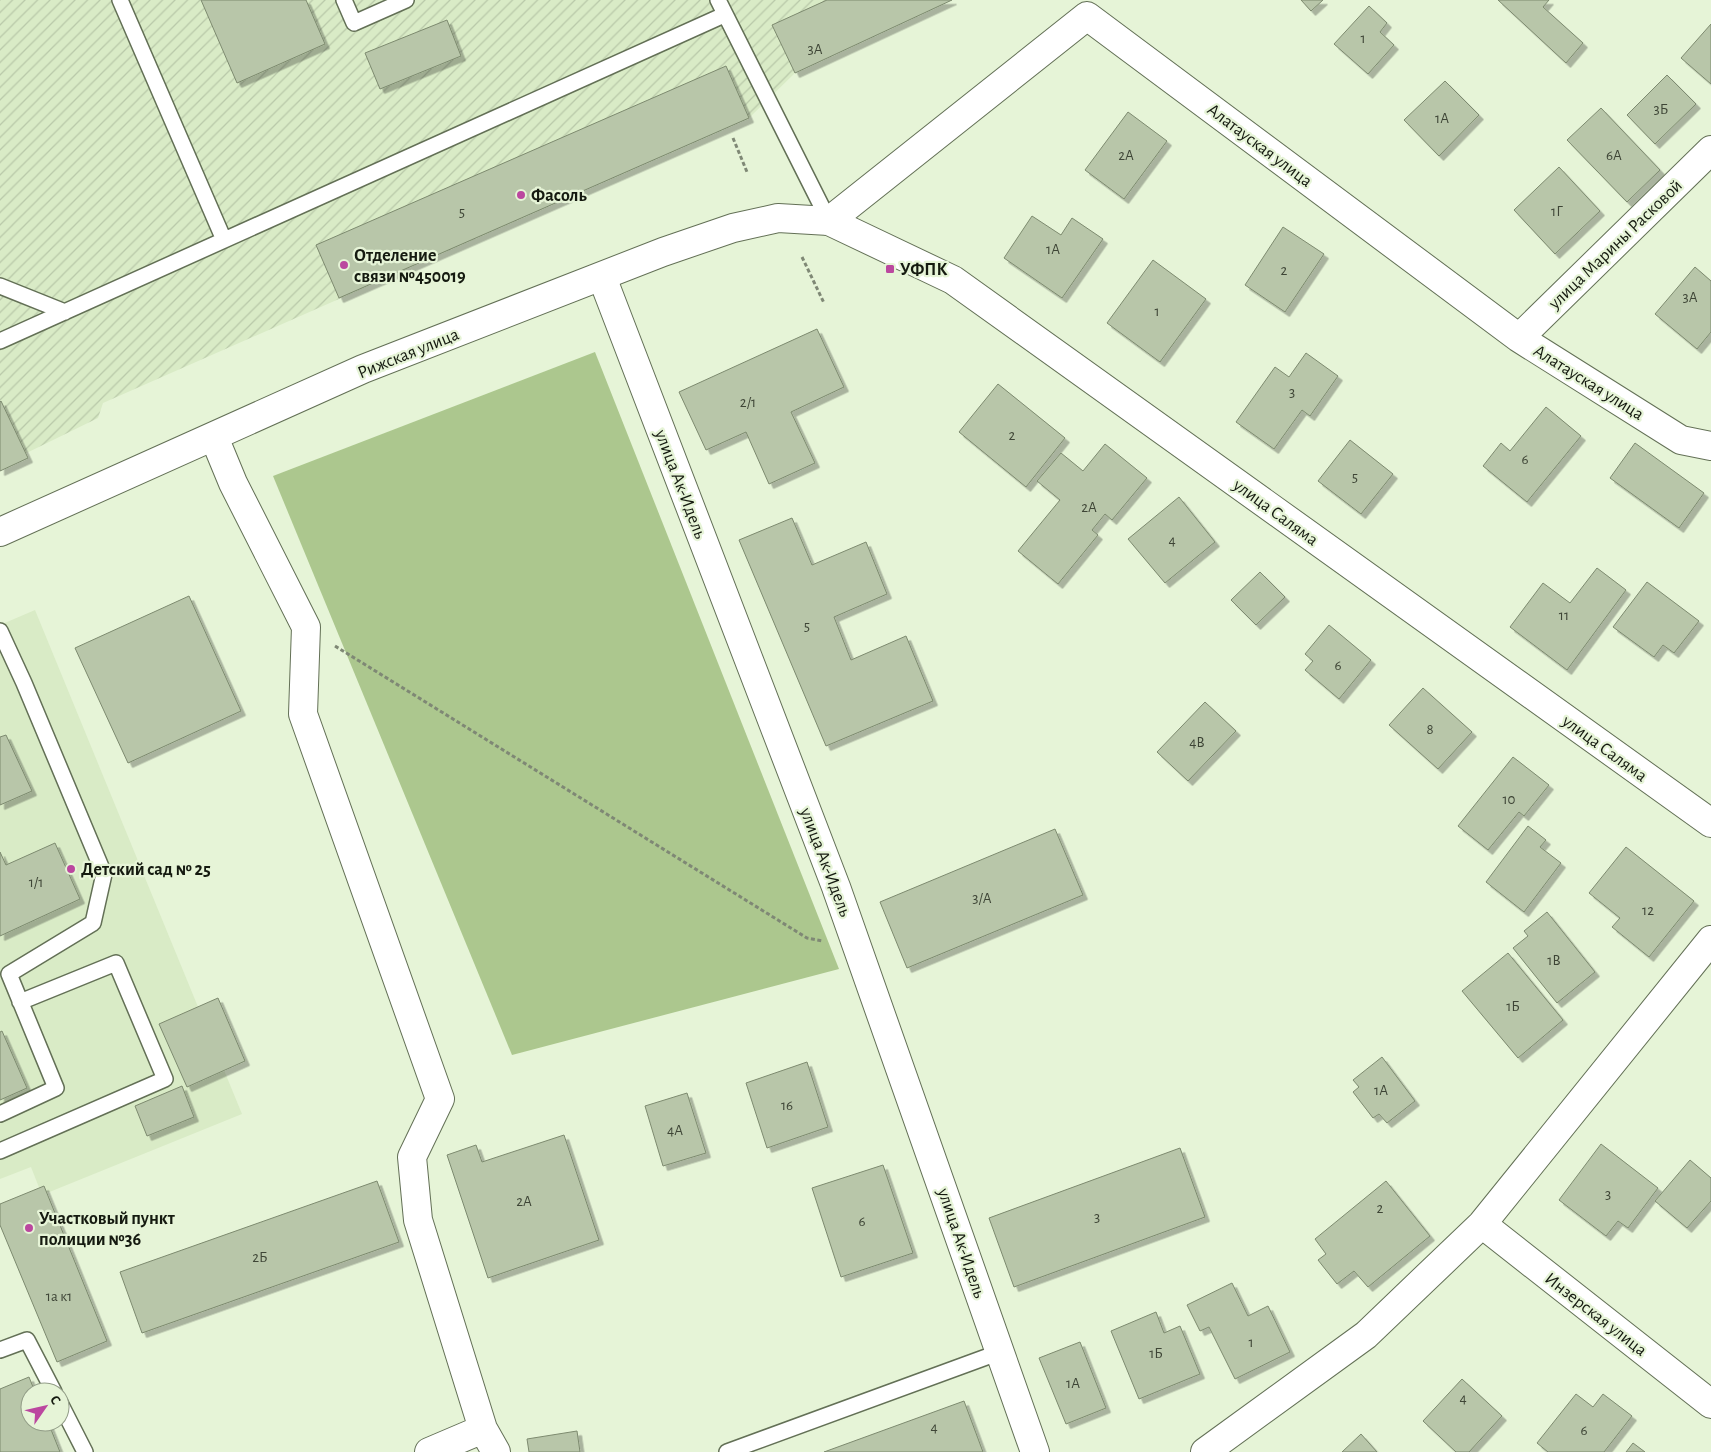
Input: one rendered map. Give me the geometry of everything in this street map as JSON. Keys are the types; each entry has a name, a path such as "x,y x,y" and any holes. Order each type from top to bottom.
{"street":[{"name":"Алатауская улица","path":"829,220 1087,16 1519,338 1681,440 1711,446"},
{"name":"улица Марины Расковой","path":"1519,338 1711,150"},
{"name":"Рижская улица","path":"0,532 363,370 663,252 733,228 778,218 829,220"},
{"name":"улица Саляма","path":"829,220 953,280 1711,823"},
{"name":"улица Ак-Идель","path":"602,277 858,948 1035,1452"},
{"path":"214,437 233,483 306,627 303,714 440,1099 412,1157 418,1220 489,1441 429,1452"},
{"path":"1205,1452 1366,1335 1482,1224 1711,940"},
{"name":"Инзерская улица","path":"1482,1224 1711,1404"}],"lane":[{"path":"120,0 224,240"},
{"path":"344,0 354,23 406,0"},
{"path":"718,0 829,220"},
{"path":"0,341 724,15"},
{"path":"0,286 65,312"},
{"path":"0,631 24,683 104,874 93,923 8,974 56,1088 0,1114"},
{"path":"0,1151 165,1079 116,963 20,1002"},
{"path":"0,1350 27,1340 49,1382"},
{"path":"727,1452 1000,1352"},
{"path":"70,1423 85,1452"}],"path":[{"path":"733,138 747,172"},
{"path":"802,256 824,304"},
{"path":"306,627 807,938 858,948"}],"shaded area":[{"path":"0,0 942,0 795,73 749,118 103,403 98,418 0,466"},
{"path":"595,352 839,969 512,1055 273,476"},
{"name":"Детский сад № 25","path":"35,610 242,1114 42,1195 31,1167 0,1179 0,625"}],"building":[{"path":"201,0 306,0 325,44 237,83"},
{"path":"827,0 952,0 795,73 772,25"},
{"path":"1301,0 1323,0 1311,11"},
{"path":"1498,0 1549,0 1543,7 1583,43 1566,63"},
{"path":"1369,6 1387,23 1380,32 1394,45 1368,74 1334,44"},
{"path":"447,20 461,56 380,89 365,53"},
{"path":"1711,24 1711,84 1681,58"},
{"path":"726,66 749,118 339,298 316,245"},
{"path":"1667,75 1696,104 1655,144 1627,115"},
{"path":"1445,81 1479,115 1439,156 1404,120"},
{"path":"1601,108 1660,170 1627,202 1567,140"},
{"path":"1128,112 1167,141 1124,199 1085,170"},
{"path":"1559,167 1600,211 1555,254 1514,210"},
{"path":"1032,216 1061,235 1072,218 1103,239 1062,298 1004,258"},
{"path":"1283,227 1324,254 1285,312 1245,285"},
{"path":"1153,260 1206,299 1160,362 1107,323"},
{"path":"1695,267 1711,281 1711,332 1697,349 1655,314"},
{"path":"817,329 844,387 791,412 815,463 769,484 746,432 706,450 679,392"},
{"path":"1306,353 1338,376 1310,416 1302,410 1274,449 1236,422 1275,367 1289,377"},
{"path":"998,384 1065,438 1026,487 959,432"},
{"path":"0,402 28,458 0,471"},
{"path":"1546,407 1581,436 1527,502 1483,466 1501,443 1510,451"},
{"path":"1350,440 1393,474 1361,514 1318,481"},
{"path":"1635,443 1704,493 1679,528 1610,478"},
{"path":"1105,444 1147,478 1112,520 1105,514 1092,530 1098,535 1058,584 1018,551 1060,500 1037,481 1061,453 1083,471"},
{"path":"1179,497 1215,542 1165,583 1128,539"},
{"path":"792,518 812,565 866,542 887,594 834,617 851,660 906,636 933,701 826,746 739,540"},
{"path":"1597,568 1626,590 1567,670 1510,627 1543,583 1570,603"},
{"path":"1260,572 1285,597 1256,625 1231,600"},
{"path":"1647,582 1699,621 1674,653 1663,645 1654,657 1613,627"},
{"path":"189,596 241,711 128,763 75,648"},
{"path":"1329,625 1371,660 1339,699 1305,670 1313,661 1305,654"},
{"path":"1423,688 1472,732 1438,769 1389,725"},
{"path":"1205,702 1236,731 1188,781 1157,752"},
{"path":"6,735 32,791 0,805 0,737"},
{"path":"1513,757 1549,785 1524,816 1519,812 1488,850 1458,826"},
{"path":"1528,826 1546,840 1540,847 1561,863 1524,912 1486,882"},
{"path":"1055,829 1083,895 907,968 880,902"},
{"path":"55,843 80,899 0,936 0,852 6,865"},
{"path":"1626,847 1694,901 1649,957 1612,927 1620,918 1589,893"},
{"path":"1547,912 1595,972 1557,1003 1513,948 1528,936 1524,931"},
{"path":"1508,953 1563,1020 1518,1058 1462,991"},
{"path":"218,998 245,1061 187,1087 159,1024"},
{"path":"2,1031 27,1088 0,1100 0,1032"},
{"path":"1382,1057 1415,1101 1387,1123 1379,1114 1373,1118 1353,1092 1359,1087 1353,1080"},
{"path":"807,1062 828,1127 767,1148 746,1083"},
{"path":"182,1086 194,1117 147,1136 135,1106"},
{"path":"687,1093 706,1153 663,1166 645,1106"},
{"path":"564,1135 599,1240 488,1278 447,1155 476,1145 482,1162"},
{"path":"1601,1144 1658,1188 1628,1228 1618,1221 1606,1236 1559,1200"},
{"path":"1180,1148 1205,1217 1014,1287 989,1218"},
{"path":"1690,1160 1711,1178 1711,1201 1687,1228 1655,1201"},
{"path":"883,1165 913,1253 841,1277 812,1188"},
{"path":"377,1181 399,1242 142,1333 120,1272"},
{"path":"1386,1181 1430,1236 1368,1287 1354,1271 1337,1284 1318,1260 1326,1254 1315,1239"},
{"path":"44,1186 107,1341 57,1362 0,1225 0,1204"},
{"path":"1232,1283 1248,1316 1268,1306 1290,1352 1235,1379 1209,1327 1200,1331 1187,1305"},
{"path":"1156,1312 1164,1333 1180,1326 1200,1374 1139,1399 1111,1331"},
{"path":"1080,1342 1106,1408 1066,1424 1039,1358"},
{"path":"29,1377 31,1382 20,1382 20,1432 52,1432 60,1452 0,1452 0,1389"},
{"path":"1462,1379 1502,1416 1469,1452 1456,1452 1423,1421"},
{"path":"1576,1394 1593,1407 1603,1394 1632,1416 1604,1452 1548,1452 1537,1443"},
{"path":"964,1401 983,1452 824,1452"},
{"path":"577,1431 580,1452 529,1452 527,1439"},
{"path":"1361,1434 1377,1452 1342,1452"},
{"path":"1633,1443 1645,1452 1626,1452"}],"place":[{"name":"Фасоль","path":"521,195"},
{"name":"Отделение связи №450019","path":"344,265"},
{"name":"УФПК","path":"890,269"},
{"name":"Детский сад № 25","path":"71,869"},
{"name":"Участковый пункт полиции №36","path":"29,1228"}]}
